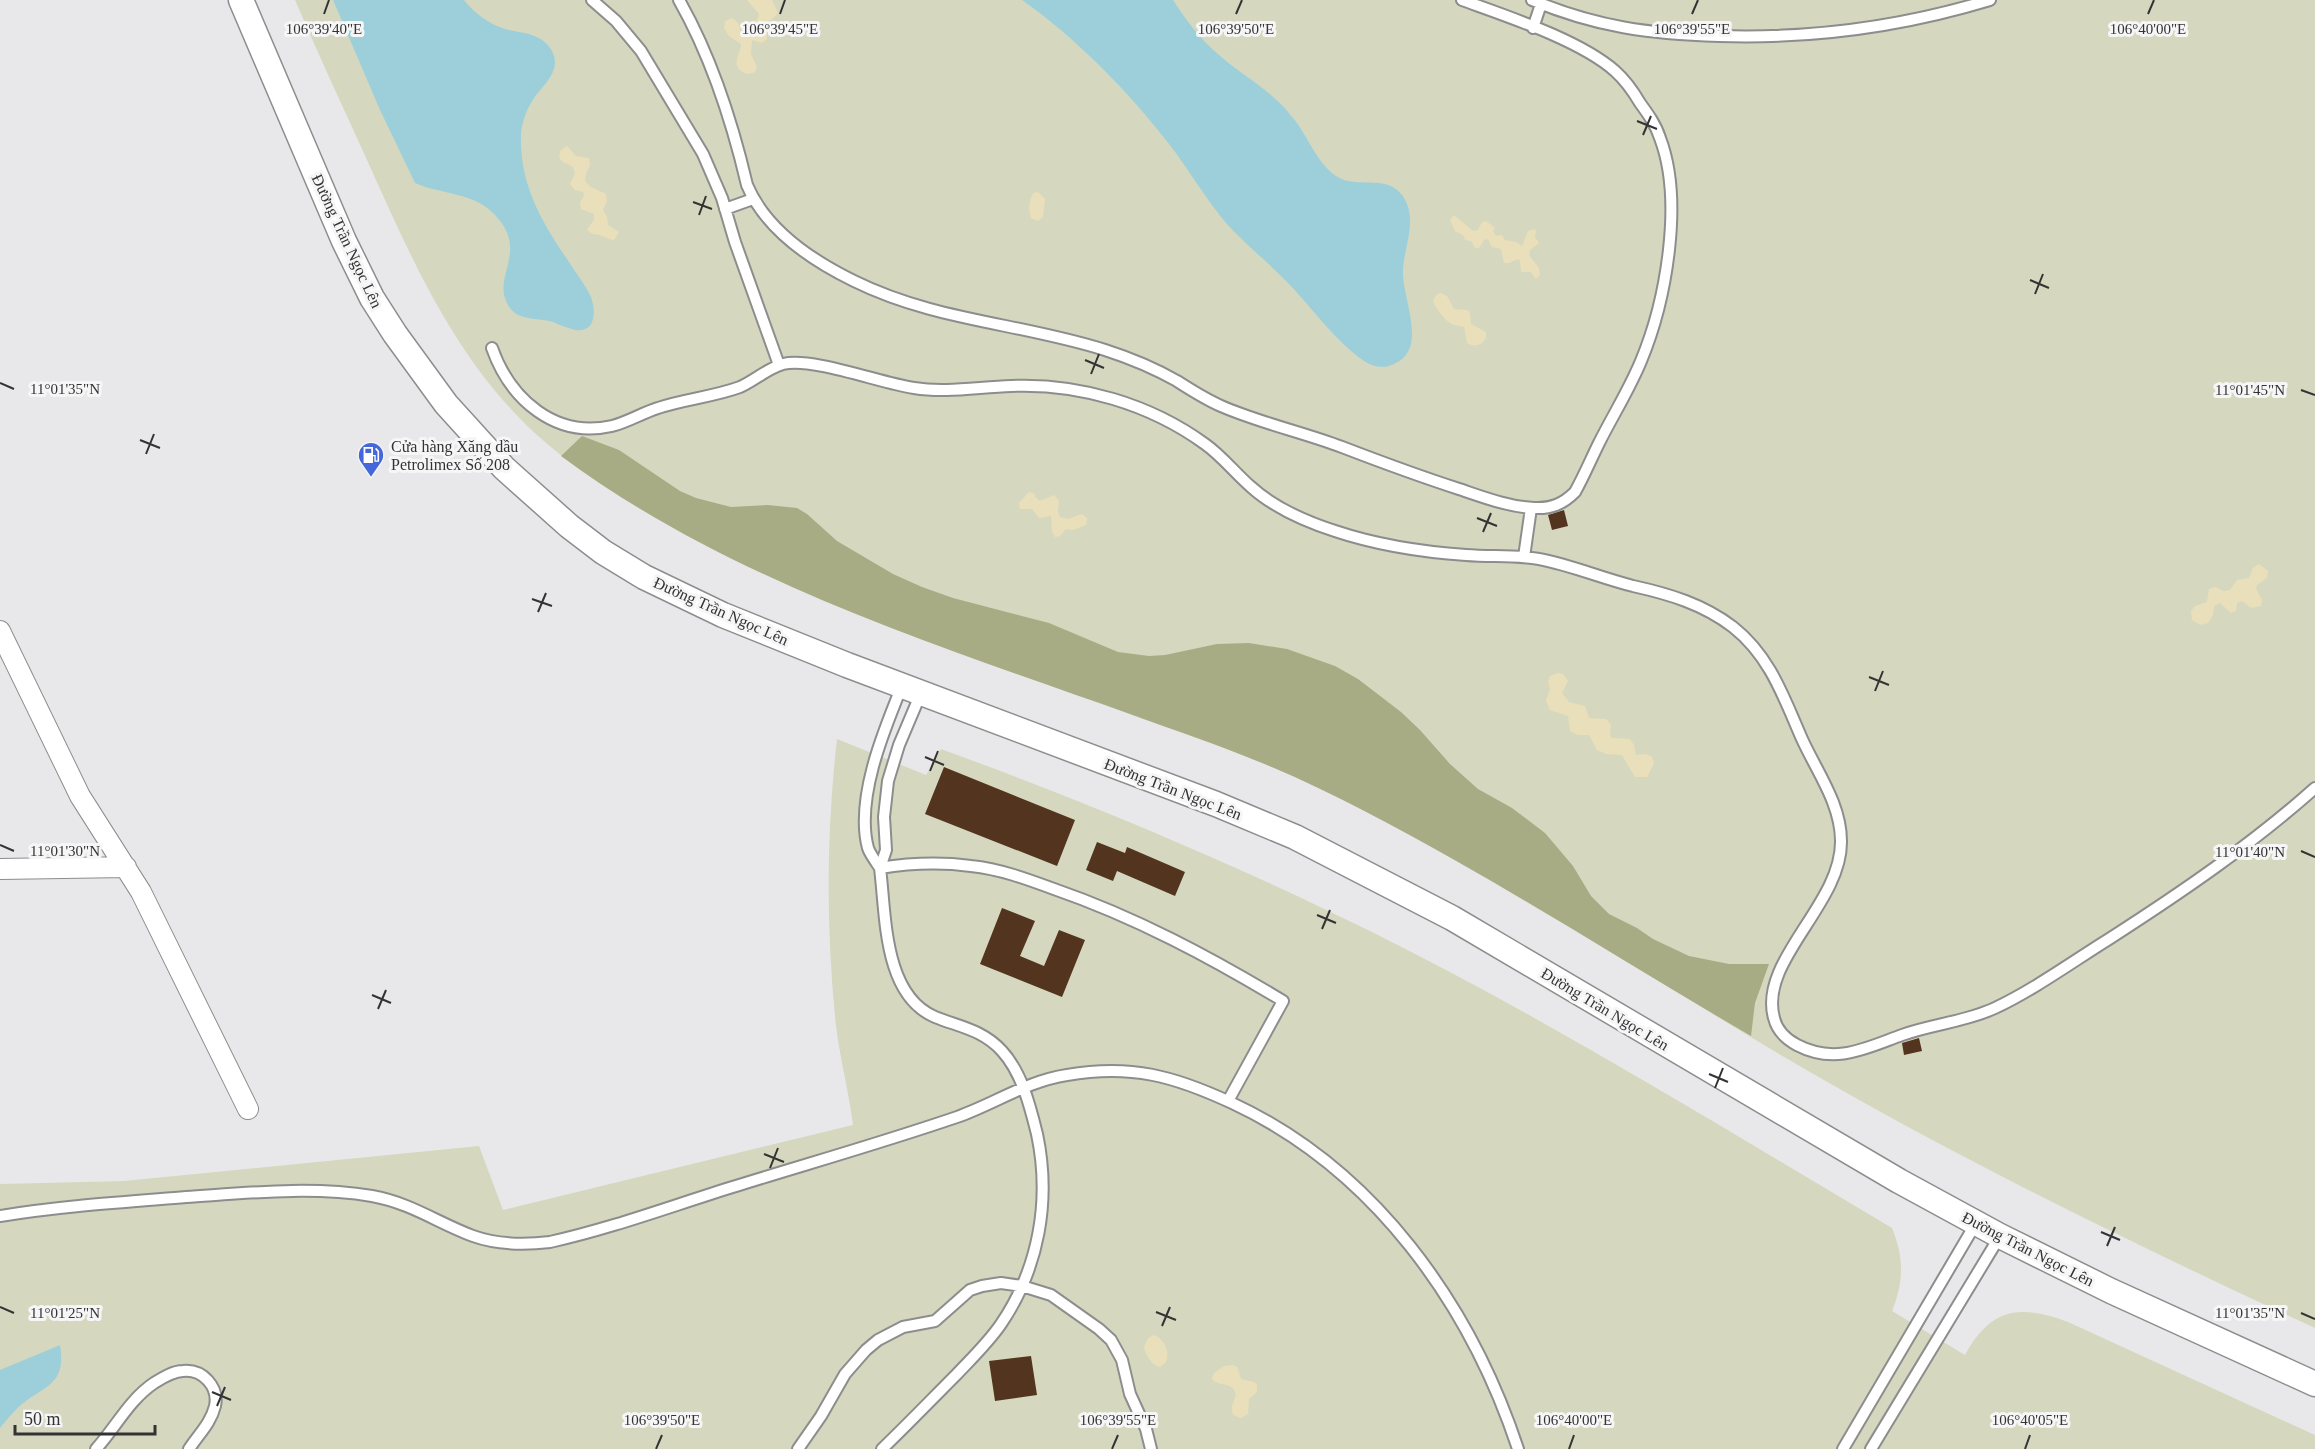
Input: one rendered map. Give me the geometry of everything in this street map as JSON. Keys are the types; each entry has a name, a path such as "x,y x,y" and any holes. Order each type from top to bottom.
{"street":[{"name":"Đường Trần Ngọc Lên","path":"241,0 344,241 372,298 426,378 474,436 504,468 603,552 645,577 723,615 1216,804 1295,837 1462,924 1820,1136 2000,1236 2172,1320 2315,1384"},
{"path":"0,631 80,796 141,892 248,1108"},
{"path":"0,868 126,867"}],"lane":[{"path":"592,0 627,34 653,70 703,154 779,364"},
{"path":"679,0 705,51 720,88 753,199 771,223 811,256 851,280 895,300 921,308 1052,335 1106,350 1155,370 1197,394 1242,414 1304,433 1468,492 1531,508 1554,506 1562,503 1575,492 1631,383 1656,316 1665,272 1672,209 1669,170 1656,129 1635,93 1616,71 1602,61 1533,28 1462,0"},
{"path":"1533,28 1536,2 1603,24 1657,34 1781,37 1895,24 1990,0"},
{"path":"724,209 753,199"},
{"path":"492,348 509,382 526,403 550,419 579,428 609,427 657,408 736,388 764,375 779,364 821,367 928,390 1030,386 1072,389 1096,394 1143,411 1187,432 1219,454 1264,498 1279,508 1318,525 1365,540 1417,550 1462,555 1524,557 1554,563 1657,591 1697,605 1742,634 1768,665 1837,814 1842,838 1833,878 1810,922 1784,960 1773,994 1772,1011 1777,1026 1791,1041 1813,1051 1837,1054 1865,1050 1908,1032 1968,1018 2011,1000 2200,880 2267,829 2315,788"},
{"path":"1524,557 1531,508"},
{"path":"882,1449 925,1408 1000,1325 1022,1286 1035,1248 1041,1225 1044,1179 1034,1122 1023,1087 1011,1063 995,1044 974,1030 925,1012 916,1006 903,989 892,961 880,868 868,849 867,802 876,754 911,689"},
{"path":"880,868 886,850 884,817 888,781 899,745 911,689"},
{"path":"880,868 946,863 999,871 1025,879 1110,910 1151,928 1283,1001 1228,1101"},
{"path":"0,1216 33,1210 204,1196 333,1192 396,1202 418,1209 466,1233 494,1241 512,1244 550,1242 958,1117 1044,1079 1067,1074 1114,1071 1160,1075 1228,1101 1270,1123 1325,1160 1351,1182 1397,1229 1422,1260 1465,1327 1496,1389 1518,1449"},
{"path":"1843,1449 1976,1223"},
{"path":"1871,1449 2000,1236"},
{"path":"798,1449 821,1416 845,1374 860,1355 878,1340 903,1327 935,1321 960,1297 982,1286 1001,1283 1022,1286 1051,1295 1111,1340 1122,1360 1130,1394 1146,1429 1151,1449"},
{"path":"96,1449 130,1405 145,1390 156,1381 183,1371 200,1374 213,1386 216,1394 213,1413 189,1449"}],"green space":[{"path":"295,0 2315,0 2315,1328 2044,1198 1910,1128 1779,1054 1490,879 1372,814 1311,784 1219,746 956,652 844,609 790,586 683,533 607,488 537,435 508,406 459,341 438,307 401,235"},
{"path":"582,436 619,450 680,491 696,498 731,507 768,505 797,508 837,541 893,574 953,598 1049,623 1118,652 1149,656 1165,655 1217,644 1249,643 1287,649 1335,666 1358,679 1401,712 1450,764 1478,789 1512,808 1545,833 1573,866 1591,896 1609,914 1689,956 1729,964 1769,964 1755,1003 1751,1036 1458,862 1312,785 1229,750 909,635 835,606 693,539 625,500 561,456"},
{"path":"837,739 926,775 941,749 1050,790 1264,881 1370,931 1503,1001 1634,1075 1892,1228 1899,1249 1901,1270 1899,1290 1892,1311 1965,1355 1985,1327 1996,1319 2021,1312 2051,1316 2315,1435 2315,1449 0,1449 0,1184 124,1181 479,1146 503,1210 853,1125 836,1026 830,954 829,847"}],"sand":[{"path":"747,0 772,0 778,13 767,24 767,39 762,43 752,40 751,54 757,67 755,72 748,74 741,71 737,65 741,44 729,36 724,28 725,21 732,18 738,23 741,32 745,33 754,24 759,14"},
{"path":"567,146 576,156 589,158 590,165 585,181 591,187 606,194 607,201 603,210 608,225 619,232 614,240 592,234 587,230 594,220 594,214 581,209 583,192 575,190 570,184 575,173 573,167 559,157 561,150"},
{"path":"1038,192 1045,199 1043,217 1038,221 1031,218 1029,208 1032,195"},
{"path":"1454,215 1473,231 1478,230 1482,222 1486,221 1495,228 1493,231 1496,236 1502,235 1505,240 1522,246 1528,231 1534,229 1539,243 1530,250 1529,255 1539,268 1540,275 1536,279 1531,272 1521,272 1518,259 1504,263 1501,249 1492,247 1488,239 1484,240 1479,248 1475,248 1471,241 1465,240 1463,235 1455,231 1450,220"},
{"path":"1437,294 1447,296 1454,309 1470,312 1471,324 1486,332 1486,338 1482,342 1478,345 1470,345 1467,343 1464,327 1452,324 1442,316 1433,300"},
{"path":"1029,492 1035,494 1040,501 1054,495 1059,501 1060,517 1068,519 1082,514 1087,518 1086,525 1074,530 1066,529 1060,536 1055,537 1052,531 1051,516 1039,518 1032,509 1020,509 1019,503"},
{"path":"2259,564 2268,571 2267,578 2257,585 2256,589 2262,600 2261,606 2251,608 2242,601 2237,603 2236,611 2231,613 2220,603 2214,606 2213,615 2208,623 2200,625 2192,620 2191,611 2195,606 2207,602 2209,589 2215,587 2224,591 2230,590 2237,580 2249,578 2253,568"},
{"path":"1563,674 1568,681 1562,693 1569,702 1585,706 1589,718 1606,719 1611,725 1612,738 1630,739 1636,755 1646,754 1652,757 1654,763 1647,777 1635,777 1622,755 1606,754 1597,750 1589,735 1578,735 1570,731 1568,716 1550,710 1546,701 1550,689 1548,682 1550,676"},
{"path":"1154,1335 1164,1343 1167,1350 1166,1362 1160,1367 1149,1359 1144,1347 1148,1338"},
{"path":"1234,1365 1241,1379 1257,1384 1257,1392 1249,1399 1248,1414 1241,1418 1233,1415 1232,1412 1236,1395 1232,1387 1212,1379 1214,1373 1224,1366"}],"water":[{"path":"333,0 464,0 477,14 493,24 537,37 548,45 555,59 555,66 553,73 525,115 521,133 524,171 541,216 591,297 594,314 591,325 582,330 575,330 553,322 522,317 508,305 504,294 504,284 510,252 505,228 495,215 477,202 415,183 380,110"},
{"path":"1022,0 1173,0 1212,49 1285,108 1323,164 1336,176 1353,182 1379,183 1395,188 1407,204 1410,223 1403,270 1412,336 1410,347 1404,357 1390,366 1375,366 1364,361 1343,344 1289,284 1226,223 1169,144 1137,105 1082,48"},
{"path":"60,1345 61,1365 56,1378 22,1405 0,1428 0,1370"}],"building":[{"path":"1564,510 1568,526 1552,530 1548,515"},
{"path":"944,767 1075,820 1057,866 925,814"},
{"path":"1097,842 1125,853 1127,847 1185,872 1175,896 1117,871 1113,881 1086,870"},
{"path":"1002,908 1035,921 1020,956 1044,966 1059,930 1085,940 1062,997 980,964"},
{"path":"1919,1038 1922,1051 1904,1055 1902,1043"},
{"path":"1031,1356 1037,1395 995,1401 989,1361"}],"place":[{"name":"Cửa hàng Xăng dầu Petrolimex Số 208","path":"371,478"}]}
